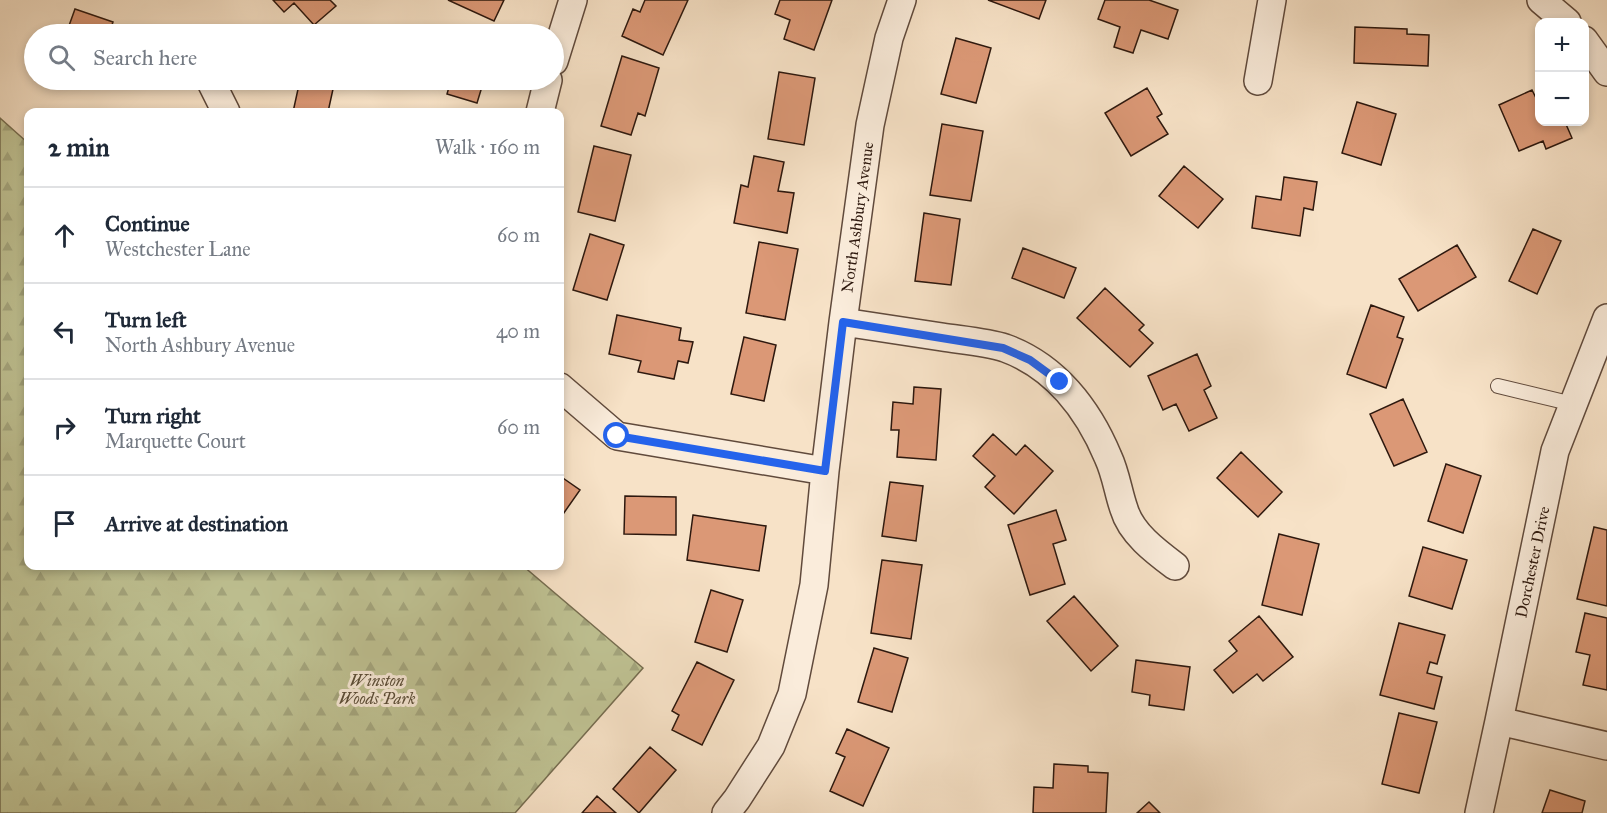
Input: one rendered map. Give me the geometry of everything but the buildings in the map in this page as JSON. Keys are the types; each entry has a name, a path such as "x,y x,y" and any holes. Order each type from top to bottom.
{"street":[{"path":"564,29 573,0"},
{"name":"North Ashbury Avenue","path":"726,813 771,746 792,694 814,585 843,322 870,125 889,38 902,0"},
{"path":"1258,81 1272,0"},
{"path":"1541,0 1562,18"},
{"path":"1589,47 1607,72"},
{"path":"215,90 224,108"},
{"path":"541,108 546,90"},
{"name":"Dorchester Drive","path":"1479,813 1555,451 1607,318"},
{"path":"843,322 1003,348 1030,360 1060,382 1085,411 1102,441 1115,471 1124,511 1137,532 1155,551 1175,566"},
{"path":"564,390 617,436 825,471"},
{"path":"1500,721 1607,746"}],"lane":[{"path":"1498,386 1573,404"}],"green space":[{"name":"Winston Woods Park","path":"0,118 24,139 24,570 528,570 643,668 515,813 0,813"}],"route":[{"path":"617,436 825,471 843,322 1003,348 1030,360 1060,382"}]}
